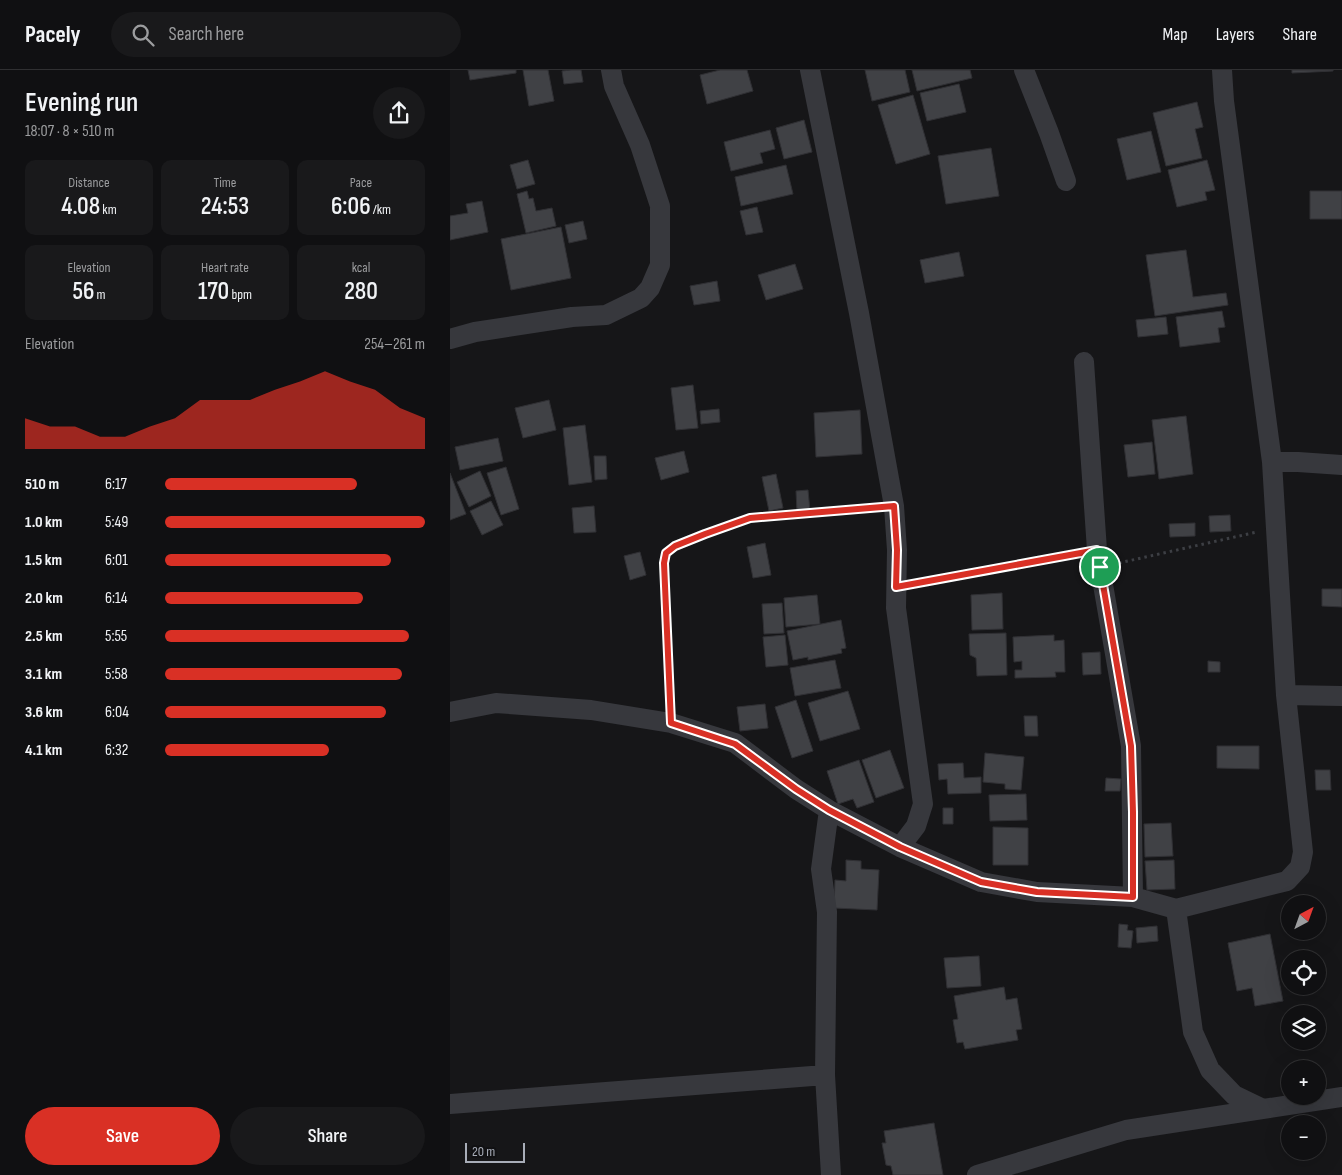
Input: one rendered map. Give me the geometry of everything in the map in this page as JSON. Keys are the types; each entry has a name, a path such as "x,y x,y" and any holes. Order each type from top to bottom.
{"street":[{"path":"450,339 475,332 572,317 606,315 641,298 650,288 660,265 660,206 640,145 614,86 611,70"},
{"path":"810,70 859,313 894,506 897,550 896,608 923,804 916,826 900,847"},
{"path":"1024,70 1066,182"},
{"path":"450,712 496,703 591,710 671,723 735,744 796,789 829,810 900,847 981,882 1037,892 1133,897 1176,909 1288,881 1300,867 1303,852 1286,695 1272,462 1224,101 1222,70"},
{"path":"1084,362 1098,558 1131,746 1133,897"},
{"path":"1272,462 1342,465"},
{"path":"1286,695 1342,696"},
{"path":"829,810 822,869 827,912 825,1074 831,1175"},
{"path":"1176,909 1193,1032 1210,1070 1234,1095 1263,1109"},
{"path":"450,1104 825,1074"},
{"path":"977,1175 1126,1130 1342,1097"}],"path":[{"path":"671,723 664,563 666,553 675,546 750,518 894,506"},
{"path":"896,587 1098,558 1275,529"}],"building":[{"path":"468,70 516,70 516,73 470,80"},
{"path":"523,70 548,70 554,101 529,106"},
{"path":"581,70 583,82 564,84 562,71"},
{"path":"720,70 747,70 753,91 707,104 700,75"},
{"path":"865,70 905,70 910,92 872,101"},
{"path":"912,70 970,70 972,78 917,91"},
{"path":"1292,70 1333,70 1333,71 1292,73"},
{"path":"959,84 966,112 927,121 920,93"},
{"path":"913,95 930,154 896,164 878,105"},
{"path":"1197,102 1203,127 1195,129 1202,158 1166,166 1153,113"},
{"path":"804,120 812,152 784,159 776,128"},
{"path":"770,130 775,149 760,153 763,163 731,171 724,142"},
{"path":"1151,131 1161,172 1127,180 1117,139"},
{"path":"991,148 999,196 946,204 938,156"},
{"path":"528,160 535,184 517,189 510,165"},
{"path":"1207,160 1215,190 1205,192 1207,200 1177,207 1168,170"},
{"path":"786,165 793,194 741,206 735,177"},
{"path":"527,191 529,199 533,198 536,211 552,208 556,226 526,233 517,194"},
{"path":"1310,191 1342,191 1342,219 1310,219"},
{"path":"482,201 488,232 450,240 450,216 468,213 466,204"},
{"path":"757,207 763,232 746,235 740,211"},
{"path":"583,221 587,239 569,243 565,225"},
{"path":"561,227 571,278 511,290 501,239"},
{"path":"1186,250 1193,297 1226,293 1228,305 1155,316 1146,255"},
{"path":"959,252 964,276 925,283 920,260"},
{"path":"795,264 803,289 766,300 758,275"},
{"path":"717,281 720,301 694,305 690,286"},
{"path":"1222,311 1225,327 1218,328 1220,342 1180,347 1176,317"},
{"path":"1166,317 1168,334 1138,337 1136,320"},
{"path":"693,385 698,428 676,430 671,388"},
{"path":"549,400 556,430 523,438 515,408"},
{"path":"719,409 720,422 701,424 700,411"},
{"path":"860,410 862,454 816,457 814,413"},
{"path":"1186,416 1193,474 1159,479 1152,420"},
{"path":"585,425 592,482 569,485 563,428"},
{"path":"498,438 503,461 460,470 455,447"},
{"path":"1152,442 1155,474 1128,477 1124,445"},
{"path":"684,451 689,472 661,480 655,458"},
{"path":"594,456 606,456 607,479 595,480"},
{"path":"506,467 519,509 501,515 487,473"},
{"path":"480,471 491,496 469,507 457,482"},
{"path":"450,473 466,514 450,520"},
{"path":"776,474 783,508 769,511 762,477"},
{"path":"808,490 810,511 797,512 796,491"},
{"path":"491,501 503,525 482,535 470,511"},
{"path":"594,506 596,532 574,533 572,508"},
{"path":"1230,515 1231,531 1210,532 1209,516"},
{"path":"1195,523 1195,536 1170,537 1169,524"},
{"path":"765,543 771,575 753,578 747,547"},
{"path":"640,552 646,575 630,580 624,556"},
{"path":"1322,589 1342,589 1342,607 1322,606"},
{"path":"1002,593 1003,629 972,630 971,595"},
{"path":"817,595 820,624 786,627 784,598"},
{"path":"782,603 784,633 764,634 762,604"},
{"path":"841,620 846,648 841,649 842,653 808,660 808,657 793,660 787,631"},
{"path":"1006,633 1007,675 977,676 976,658 970,655 969,634"},
{"path":"785,635 788,665 766,667 763,637"},
{"path":"1054,635 1054,641 1064,640 1065,672 1055,672 1056,677 1015,678 1015,670 1022,670 1022,661 1014,662 1013,637"},
{"path":"1100,652 1101,674 1083,675 1082,653"},
{"path":"835,660 841,688 795,696 790,668"},
{"path":"1208,661 1220,662 1220,672 1208,672"},
{"path":"848,691 860,729 820,741 808,703"},
{"path":"796,700 813,751 792,758 775,707"},
{"path":"765,704 768,728 740,731 737,707"},
{"path":"1024,716 1037,716 1038,736 1025,736"},
{"path":"1217,746 1259,746 1259,769 1217,768"},
{"path":"890,750 904,788 876,798 862,760"},
{"path":"985,753 1024,757 1021,790 1005,789 1005,784 983,782"},
{"path":"859,760 874,802 857,808 853,799 838,804 827,771"},
{"path":"963,763 964,778 981,777 981,793 948,794 947,779 939,780 938,764"},
{"path":"1315,770 1330,770 1331,790 1316,790"},
{"path":"1106,778 1121,779 1120,791 1105,791"},
{"path":"1026,794 1027,820 990,821 989,795"},
{"path":"943,808 953,808 953,824 943,824"},
{"path":"1171,823 1173,856 1145,857 1144,824"},
{"path":"993,827 1028,828 1028,865 993,865"},
{"path":"846,860 861,861 861,869 879,870 877,910 834,908 835,880 846,881"},
{"path":"1174,860 1175,889 1147,890 1145,861"},
{"path":"1119,924 1128,925 1127,930 1133,931 1131,948 1118,947"},
{"path":"1157,926 1158,941 1137,943 1136,928"},
{"path":"1270,934 1283,1001 1255,1006 1252,988 1237,991 1228,943"},
{"path":"979,956 981,986 947,988 944,958"},
{"path":"1004,987 1006,1000 1017,998 1022,1029 1016,1030 1018,1040 965,1049 963,1042 957,1043 953,1020 958,1019 954,996"},
{"path":"934,1123 943,1175 893,1175 891,1166 886,1165 882,1143 886,1143 884,1131"}],"route":[{"path":"894,506 897,550 896,587 1097,550 1100,567 1131,746 1133,897 1037,892 981,882 900,847 829,810 796,789 735,744 671,723 664,563 666,553 675,546 705,534 750,518 894,506"}]}
